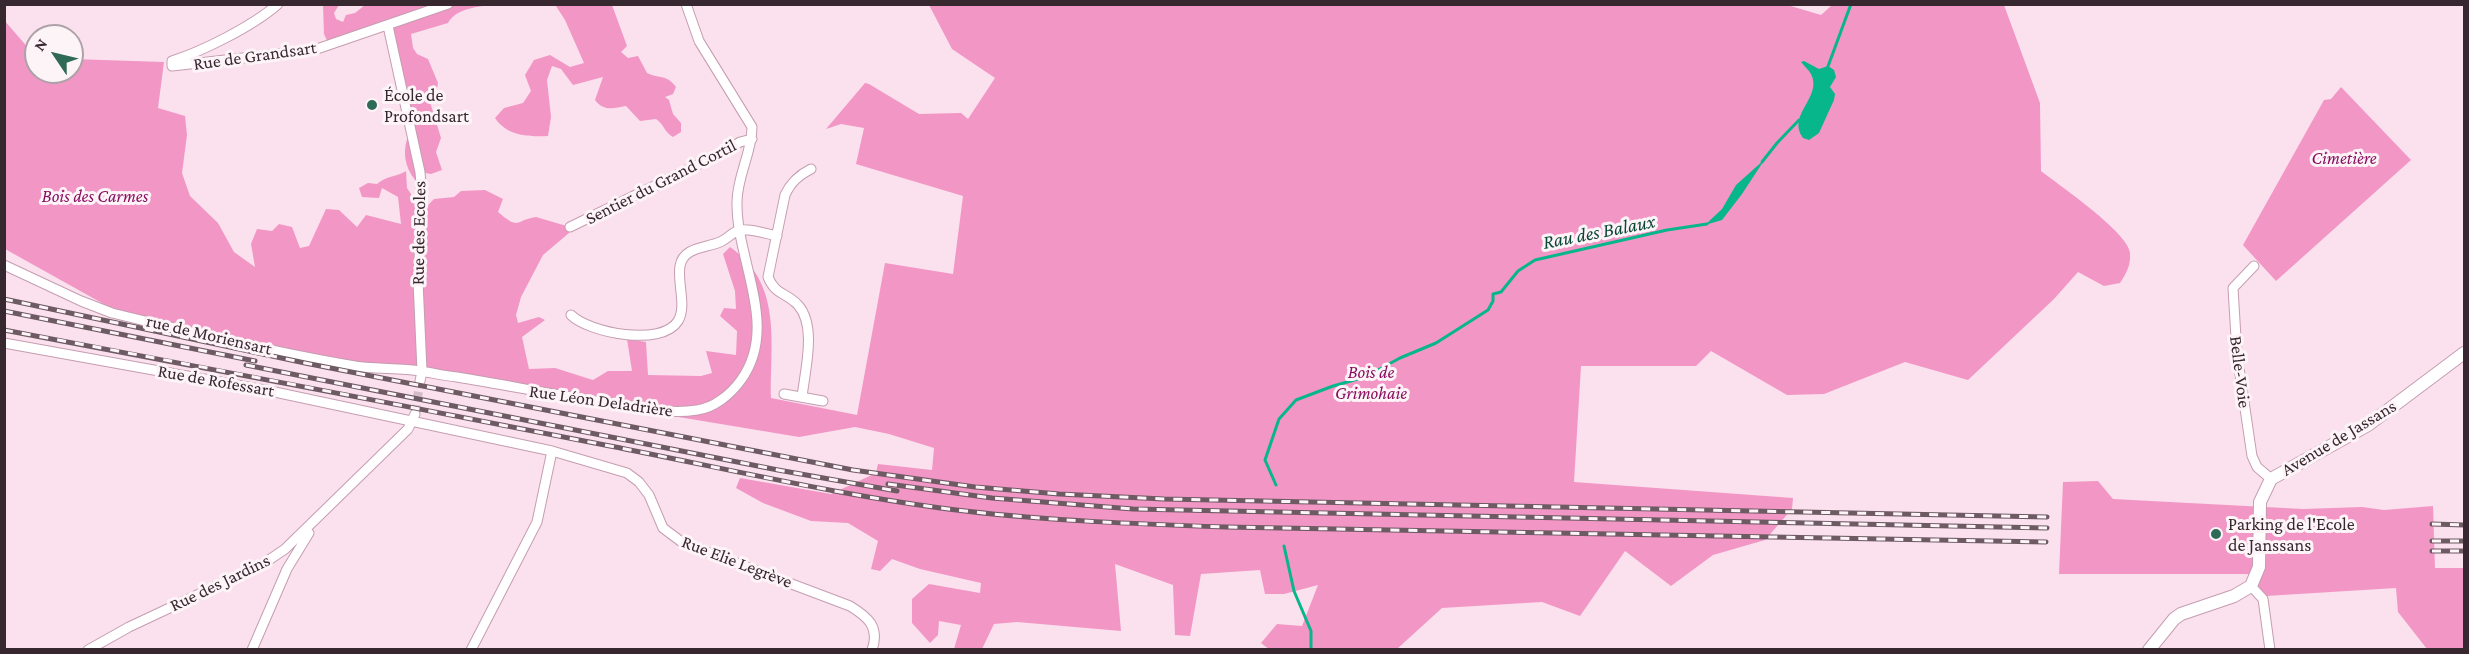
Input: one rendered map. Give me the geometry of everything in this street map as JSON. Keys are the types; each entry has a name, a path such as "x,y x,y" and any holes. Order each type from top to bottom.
{"street":[{"name":"Rue de Grandsart","path":"278,4 261,17 220,39 171,61 172,66 296,53 336,44 448,4"},
{"path":"686,4 699,41 751,122 752,139"},
{"name":"Rue des Ecoles","path":"388,26 420,172 422,197 418,282 422,371"},
{"name":"Sentier du Grand Cortil","path":"570,227 740,142 752,139"},
{"name":"Rue Léon Deladrière","path":"422,371 540,393 671,412 700,410 715,404 741,380 755,347 758,329 737,202 752,139"},
{"path":"802,397 809,331 807,317 792,300 773,288 768,277 785,195 790,184 801,174 811,170"},
{"path":"571,315 584,325 603,331 642,335 666,331 674,326 680,315 679,268 683,258 690,251 719,242 740,230 777,236"},
{"name":"rue de Moriensart","path":"4,265 112,313 352,366 422,371"},
{"name":"Belle-Voie","path":"2254,266 2233,288 2235,336 2252,456 2257,467 2271,479"},
{"name":"Rue de Rofessart","path":"4,343 415,417 426,424"},
{"name":"Avenue de Jassans","path":"2271,479 2368,425 2464,353"},
{"path":"420,381 422,371"},
{"path":"784,394 823,401"},
{"name":"Rue des Jardins","path":"88,650 129,627 263,564 285,549 316,522 340,494 408,429 415,417"},
{"name":"Rue Elie Legrève","path":"426,424 552,451 627,473 639,482 649,495 663,528 682,543 850,606 872,622 875,632 872,650"},
{"path":"471,650 537,522 552,451"},
{"path":"2149,650 2174,619 2181,614 2234,596 2251,586 2259,567 2260,502 2271,479"},
{"path":"252,650 292,559 316,522"},
{"path":"2251,586 2263,599 2270,650"}],"green space":[{"name":"Bois de Grimohaie","path":"1784,4 1821,15 1832,5 2004,5 2040,103 2041,171 2077,198 2118,234 2127,244 2130,261 2120,283 2104,286 2078,272 2054,299 1968,380 1905,362 1824,394 1787,395 1711,351 1696,366 1581,366 1574,482 1793,498 1792,509 1765,540 1713,555 1671,586 1625,551 1580,616 1542,602 1442,608 1397,649 1270,650 1261,643 1277,624 1302,626 1318,585 1284,594 1265,594 1260,570 1201,574 1190,636 1175,635 1173,585 1115,564 1121,631 1017,622 994,624 982,649 954,649 961,625 939,621 938,635 930,643 912,623 912,599 929,584 980,593 981,583 920,569 892,559 880,571 871,569 878,541 848,523 811,521 763,503 736,488 740,478 831,494 876,473 878,464 932,470 934,448 889,434 855,427 799,437 341,361 118,312 5,249 4,20 24,43 24,84 84,84 84,59 164,62 158,108 185,116 187,135 182,173 190,196 218,223 234,252 255,267 251,244 257,229 272,231 279,224 292,227 300,248 309,246 326,209 339,210 357,227 366,215 401,224 398,197 382,188 379,198 362,197 359,188 368,183 377,184 406,171 407,188 422,211 434,199 454,197 461,191 485,190 503,199 498,212 514,223 536,217 570,227 569,233 543,255 521,297 516,315 518,323 539,317 545,320 522,337 529,369 555,368 593,380 608,371 632,371 627,339 646,342 648,375 701,376 712,373 706,351 736,355 737,331 720,316 724,308 736,309 735,291 723,254 730,247 747,262 759,278 766,296 772,335 771,398 857,415 885,263 953,274 963,196 856,164 864,128 841,124 826,129 865,83 919,114 961,113 968,119 995,78 952,49 929,5"},
{"path":"323,5 339,5 334,13 336,19 343,22 346,15 355,13 365,5 490,5 466,10 451,18 448,23 411,34 413,48 417,54 428,59 438,83 436,94 430,102 441,138 436,152 442,170 431,174 420,172 415,180 406,164 405,152 409,134 388,27 329,45 324,34"},
{"path":"548,5 612,5 627,46 621,52 628,58 638,56 647,73 666,78 676,87 673,94 665,97 669,100 673,114 681,123 681,132 673,137 656,119 640,121 626,106 609,108 598,104 595,100 603,77 573,85 561,69 552,66 547,80 551,117 548,136 518,134 500,124 495,118 504,108 523,103 531,91 525,75 534,60 550,55 570,67 584,63 565,20 556,6"},
{"name":"Cimetière","path":"2341,87 2411,160 2276,281 2243,245 2324,100 2331,99"},
{"path":"2098,481 2113,499 2303,509 2362,507 2384,510 2433,506 2435,568 2464,568 2464,649 2427,649 2398,612 2396,588 2266,596 2248,574 2059,574 2063,482"}],"shaded area":[{"path":"1804,61 1819,69 1828,66 1834,70 1836,77 1830,87 1835,94 1834,100 1819,133 1809,140 1803,138 1799,130 1801,114 1812,90 1813,82 1811,74 1801,62"},
{"path":"1765,159 1722,220 1705,225 1722,209 1736,185"}],"waterway":[{"name":"Rau des Balaux","path":"1827,69 1851,4"},
{"name":"Rau des Balaux","path":"1762,162 1799,120"},
{"name":"Rau des Balaux","path":"1276,485 1265,460 1279,419 1296,400 1365,377 1400,358 1436,343 1488,310 1493,301 1493,294 1501,292 1518,271 1535,260 1667,230 1707,224"},
{"path":"1284,546 1294,591 1311,631 1311,650"}],"tunnel":[{"path":"415,414 420,381"}],"railway":[{"path":"4,299 305,363 853,470 975,487 1164,499 2047,517"},
{"path":"4,311 255,361"},
{"path":"4,330 831,490 965,511 1096,522 1226,527 2046,542"},
{"path":"246,365 778,470 897,491"},
{"path":"888,484 992,498 1133,509 2047,528"},
{"path":"2432,524 2464,525"},
{"path":"2432,541 2464,541"},
{"path":"2432,551 2464,551"}],"place":[{"name":"École de Profondsart","path":"372,105"},
{"name":"Parking de l'Ecole de Janssans","path":"2216,534"}],"park label":[{"name":"Bois des Carmes","path":"95,196"}]}
